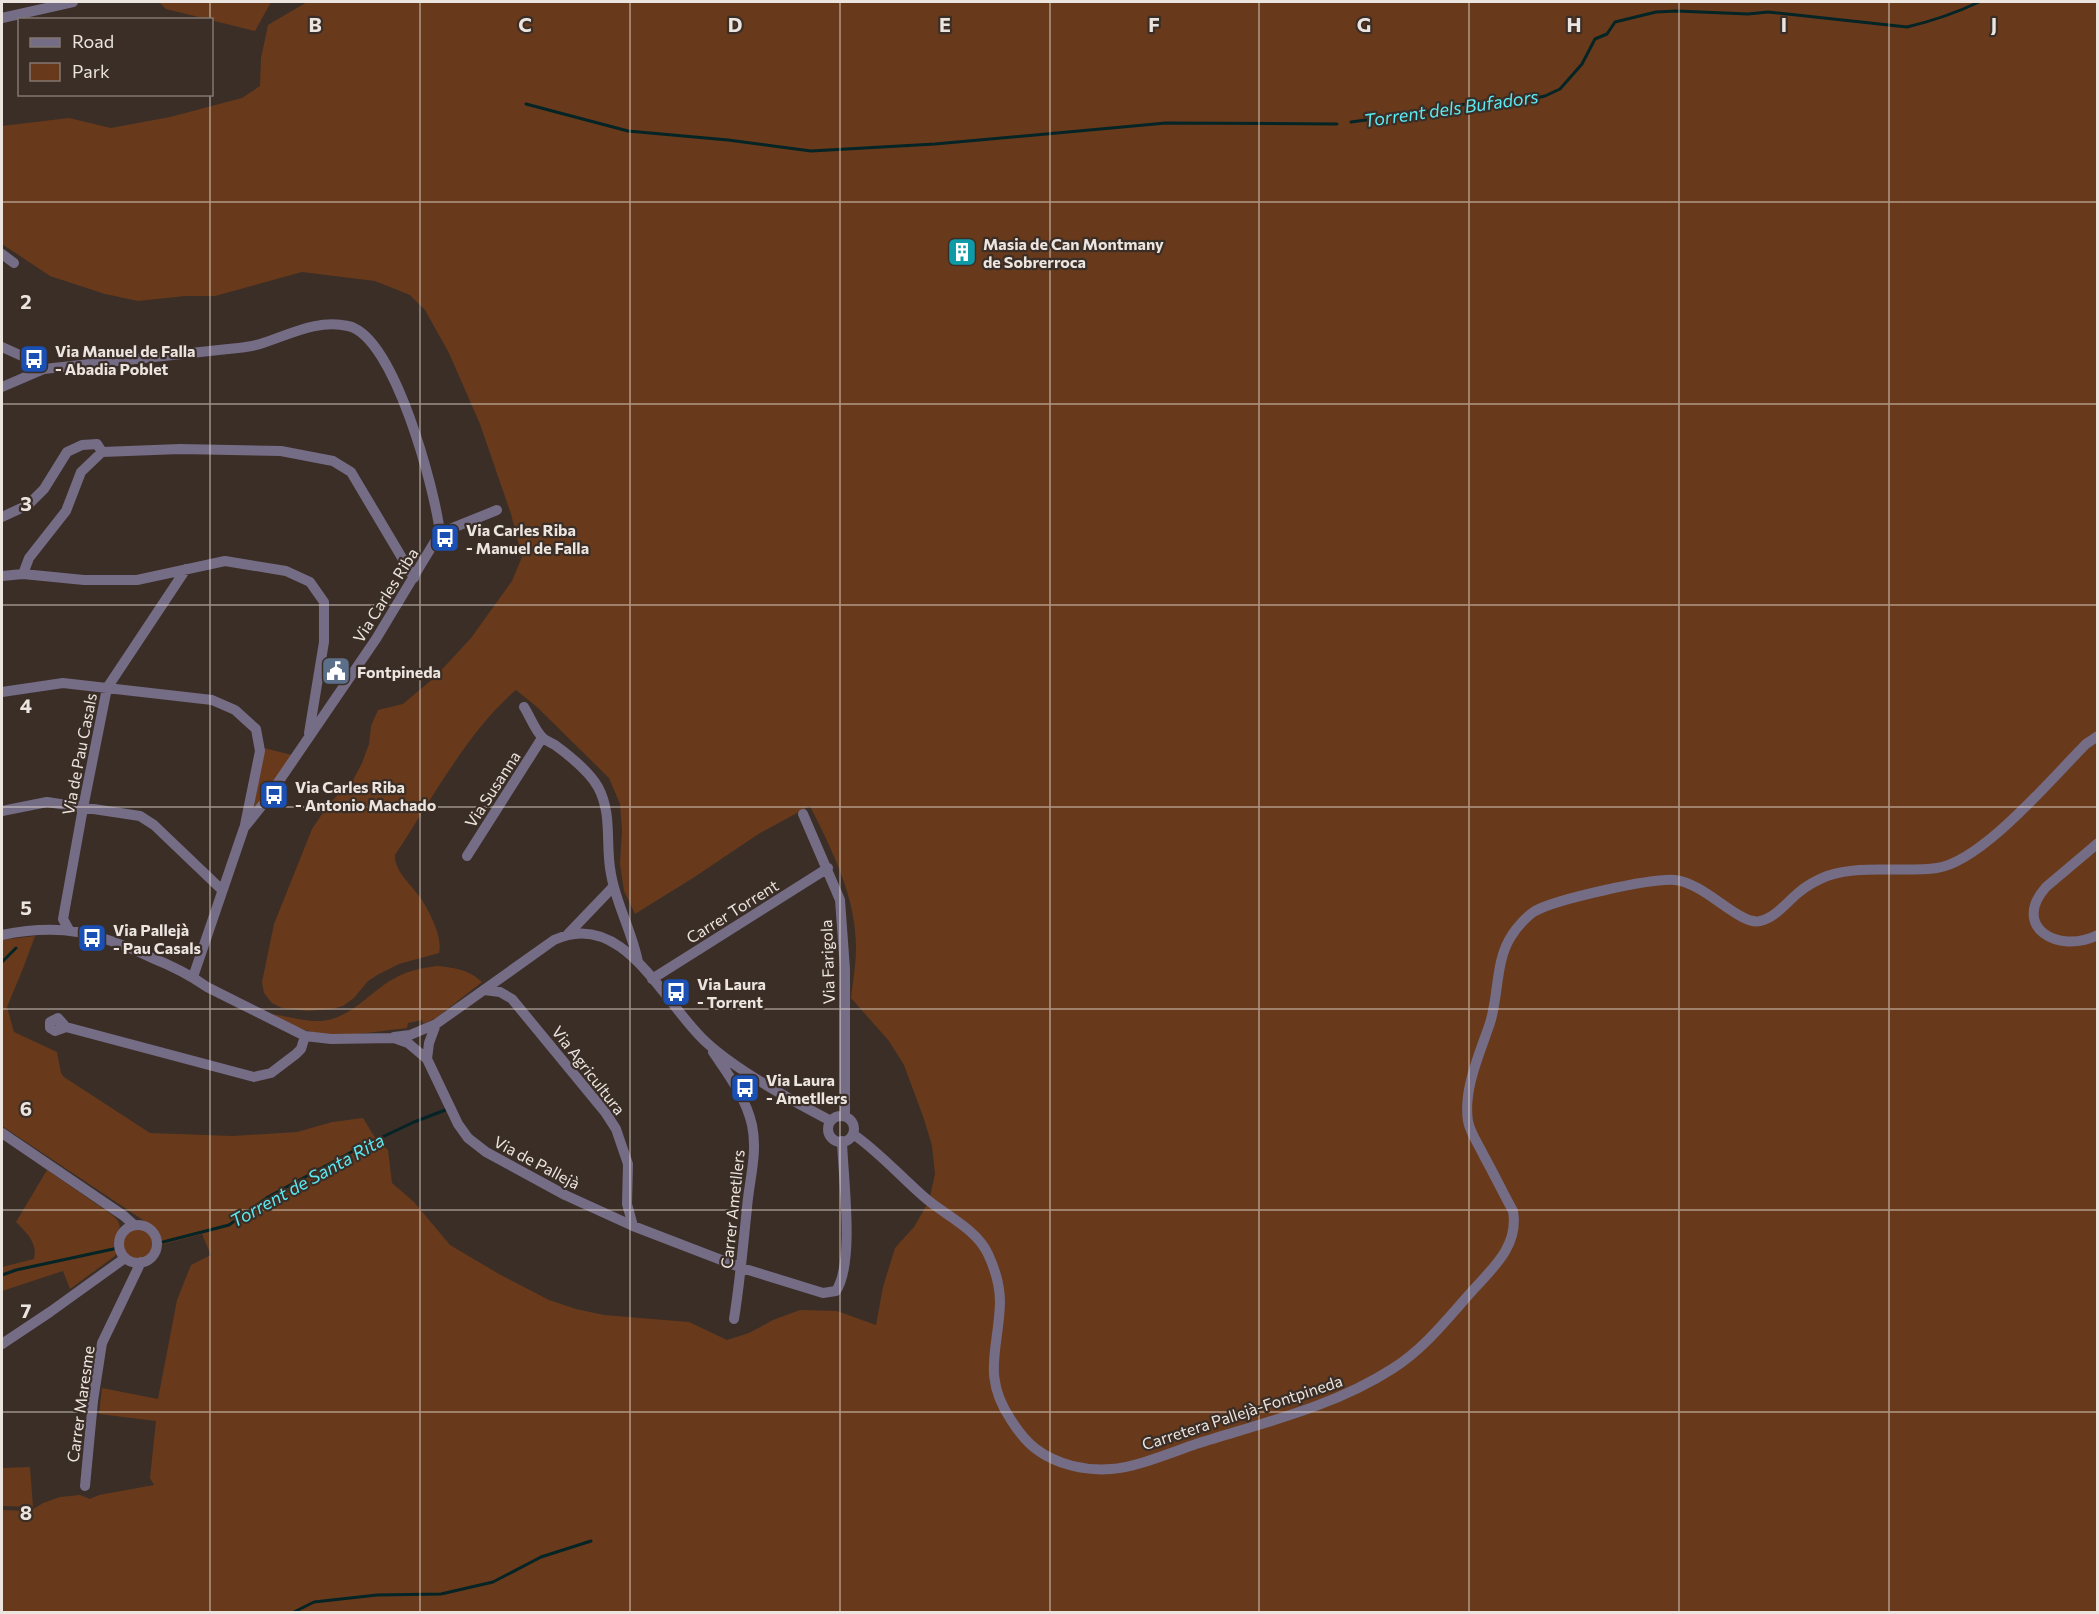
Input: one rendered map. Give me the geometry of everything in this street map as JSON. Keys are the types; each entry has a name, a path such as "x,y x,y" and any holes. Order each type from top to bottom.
{"street":[{"path":"2,18 73,2"},
{"path":"2,254 14,263"},
{"path":"2,387 44,369 228,349 258,344 312,326 336,325 355,328 367,337 378,351 397,386 424,459 437,509 440,533 497,510"},
{"path":"2,347 44,369"},
{"path":"2,517 28,505 44,489 67,452 82,445 97,444 102,452"},
{"path":"23,574 29,558 66,511 81,472 102,452 180,449 281,451 333,461 351,472 414,578"},
{"name":"Via Carles Riba","path":"193,977 244,828 264,803 376,639 440,533"},
{"path":"2,576 23,574 84,580 137,580 225,561 286,571 310,582 324,602 324,642 309,735"},
{"name":"Via de Pau Casals","path":"69,930 63,919 108,688 186,569"},
{"path":"2,692 63,683 212,700 236,710 256,729 260,751 244,828"},
{"path":"524,707 542,738 554,744 571,758 598,787 608,818 610,871 634,942 638,962"},
{"name":"Carretera Pallejà-Fontpineda","path":"853,1134 930,1203 975,1235 987,1251 994,1268 1000,1302 993,1363 994,1385 1002,1406 1022,1437 1038,1451 1066,1464 1090,1469 1113,1469 1157,1457 1360,1388 1416,1352 1502,1259 1513,1236 1515,1224 1513,1211 1468,1121 1469,1098 1476,1065 1495,1002 1504,952 1511,935 1533,912 1570,899 1645,883 1676,880 1707,892 1744,920 1756,922 1770,917 1809,885 1838,873 1921,870 1948,866 1975,853 1999,832 2086,744 2097,736"},
{"name":"Via Susanna","path":"467,856 542,738"},
{"path":"2,811 48,802 140,816 154,825 222,890"},
{"name":"Via Farigola","path":"803,814 840,900 845,969 845,1116"},
{"path":"2097,843 2046,887 2040,894 2034,909 2038,927 2052,939 2073,943 2097,935"},
{"name":"Carrer Torrent","path":"651,978 828,868"},
{"path":"568,934 614,887"},
{"path":"2,935 38,930 69,930 93,934 193,977 207,987 305,1036 331,1039 394,1038 410,1035 436,1024 554,940 568,934 597,934 621,947 638,962 706,1042 748,1073 831,1121"},
{"path":"512,970 509,989 512,999"},
{"path":"484,990 500,992 512,999"},
{"name":"Via Agricultura","path":"512,999 592,1096 616,1129 628,1164 627,1204 633,1226"},
{"path":"427,1059 436,1024"},
{"path":"66,1027 254,1077 271,1073 296,1054 301,1049 305,1036"},
{"path":"394,1038 419,1051 427,1059"},
{"name":"Carrer Ametllers","path":"706,1042 730,1077 742,1100 751,1123 754,1139 742,1268 734,1319"},
{"name":"Via de Pallejà","path":"427,1059 458,1124 477,1146 565,1195 633,1226 742,1268 823,1293 836,1291 844,1274 847,1238 842,1141"},
{"path":"839,1116 845,1116 853,1124 853,1134 848,1140 842,1141 831,1136 829,1128 831,1121 839,1116"},
{"path":"2,1133 134,1225 149,1228 157,1240 154,1254 141,1262 125,1258 120,1247 119,1241 122,1233 134,1225"},
{"path":"605,1212 617,1210 627,1204"},
{"path":"2,1344 125,1258"},
{"name":"Carrer Maresme","path":"85,1486 93,1401 102,1343 141,1262"}],"green space":[{"path":"159,2 271,2 255,31 213,21 213,18 202,18 166,9"},
{"path":"307,2 2097,2 2097,1612 2,1612 2,1510 30,1511 60,1497 80,1495 90,1499 99,1495 154,1485 150,1478 156,1421 99,1414 102,1388 158,1399 177,1300 191,1265 211,1255 202,1234 160,1245 160,1237 152,1226 2,1126 2,940 35,936 7,1007 14,1032 57,1052 61,1073 64,1077 150,1133 232,1136 297,1132 332,1122 363,1118 374,1136 388,1150 392,1183 414,1202 450,1245 549,1300 576,1309 604,1315 689,1322 727,1340 749,1333 773,1320 800,1310 837,1311 876,1325 883,1287 895,1248 914,1227 929,1201 935,1174 932,1146 904,1065 889,1041 851,998 856,947 852,910 841,874 810,806 760,833 635,914 624,891 620,864 622,830 620,804 609,778 537,707 516,690 481,726 466,746 395,855 401,873 422,900 432,919 439,940 439,953 399,964 379,974 368,981 354,998 343,1006 332,1009 307,1011 282,1008 272,1003 264,993 262,982 274,924 312,829 329,804 353,780 369,744 371,726 378,710 403,704 435,677 471,638 512,581 522,557 511,514 480,424 449,353 425,310 410,295 375,281 302,272 215,296 185,296 138,301 105,294 50,276 2,244 2,126 69,118 111,128 170,117 242,98 260,86 261,58 268,25"},
{"path":"264,748 292,755 257,806 254,806"},
{"path":"437,966 466,972 482,982 436,1018 423,1024 422,1020 408,1023 407,1028 352,1034 328,1034 305,1030 271,1014 309,1021 333,1019 352,1009 387,982 412,971"},
{"path":"47,1170 117,1220 120,1229 115,1256 70,1289 63,1271 2,1291 2,1267 34,1259 33,1243 16,1222"},
{"path":"138,1229 149,1233 153,1244 149,1255 138,1259 127,1255 123,1244 127,1233"},
{"path":"30,1467 33,1507 2,1506 2,1468"}],"waterway":[{"name":"Torrent dels Bufadors","path":"1351,122 1425,112 1455,105 1528,100 1545,96 1560,89 1582,64 1595,39 1607,34 1615,22 1656,12 1748,14 1768,12 1907,27 1962,10 1979,2"},
{"path":"526,104 628,131 728,140 811,151 935,144 1166,123 1337,124"},
{"path":"2,962 16,948"},
{"name":"Torrent de Santa Rita","path":"163,1242 229,1225 268,1197 357,1149 448,1109"},
{"name":"Torrent de Santa Rita","path":"2,1275 118,1248"},
{"path":"294,1612 314,1602 377,1595 441,1594 493,1582 541,1557 591,1541"}],"place":[{"name":"Masia de Can Montmany de Sobrerroca","path":"962,252"},
{"name":"Via Manuel de Falla - Abadia Poblet","path":"34,359"},
{"name":"Via Carles Riba - Manuel de Falla","path":"445,538"},
{"name":"Fontpineda","path":"336,671"},
{"name":"Via Carles Riba - Antonio Machado","path":"274,795"},
{"name":"Via Pallejà - Pau Casals","path":"92,938"},
{"name":"Via Laura - Torrent","path":"676,992"},
{"name":"Via Laura - Ametllers","path":"745,1088"}]}
